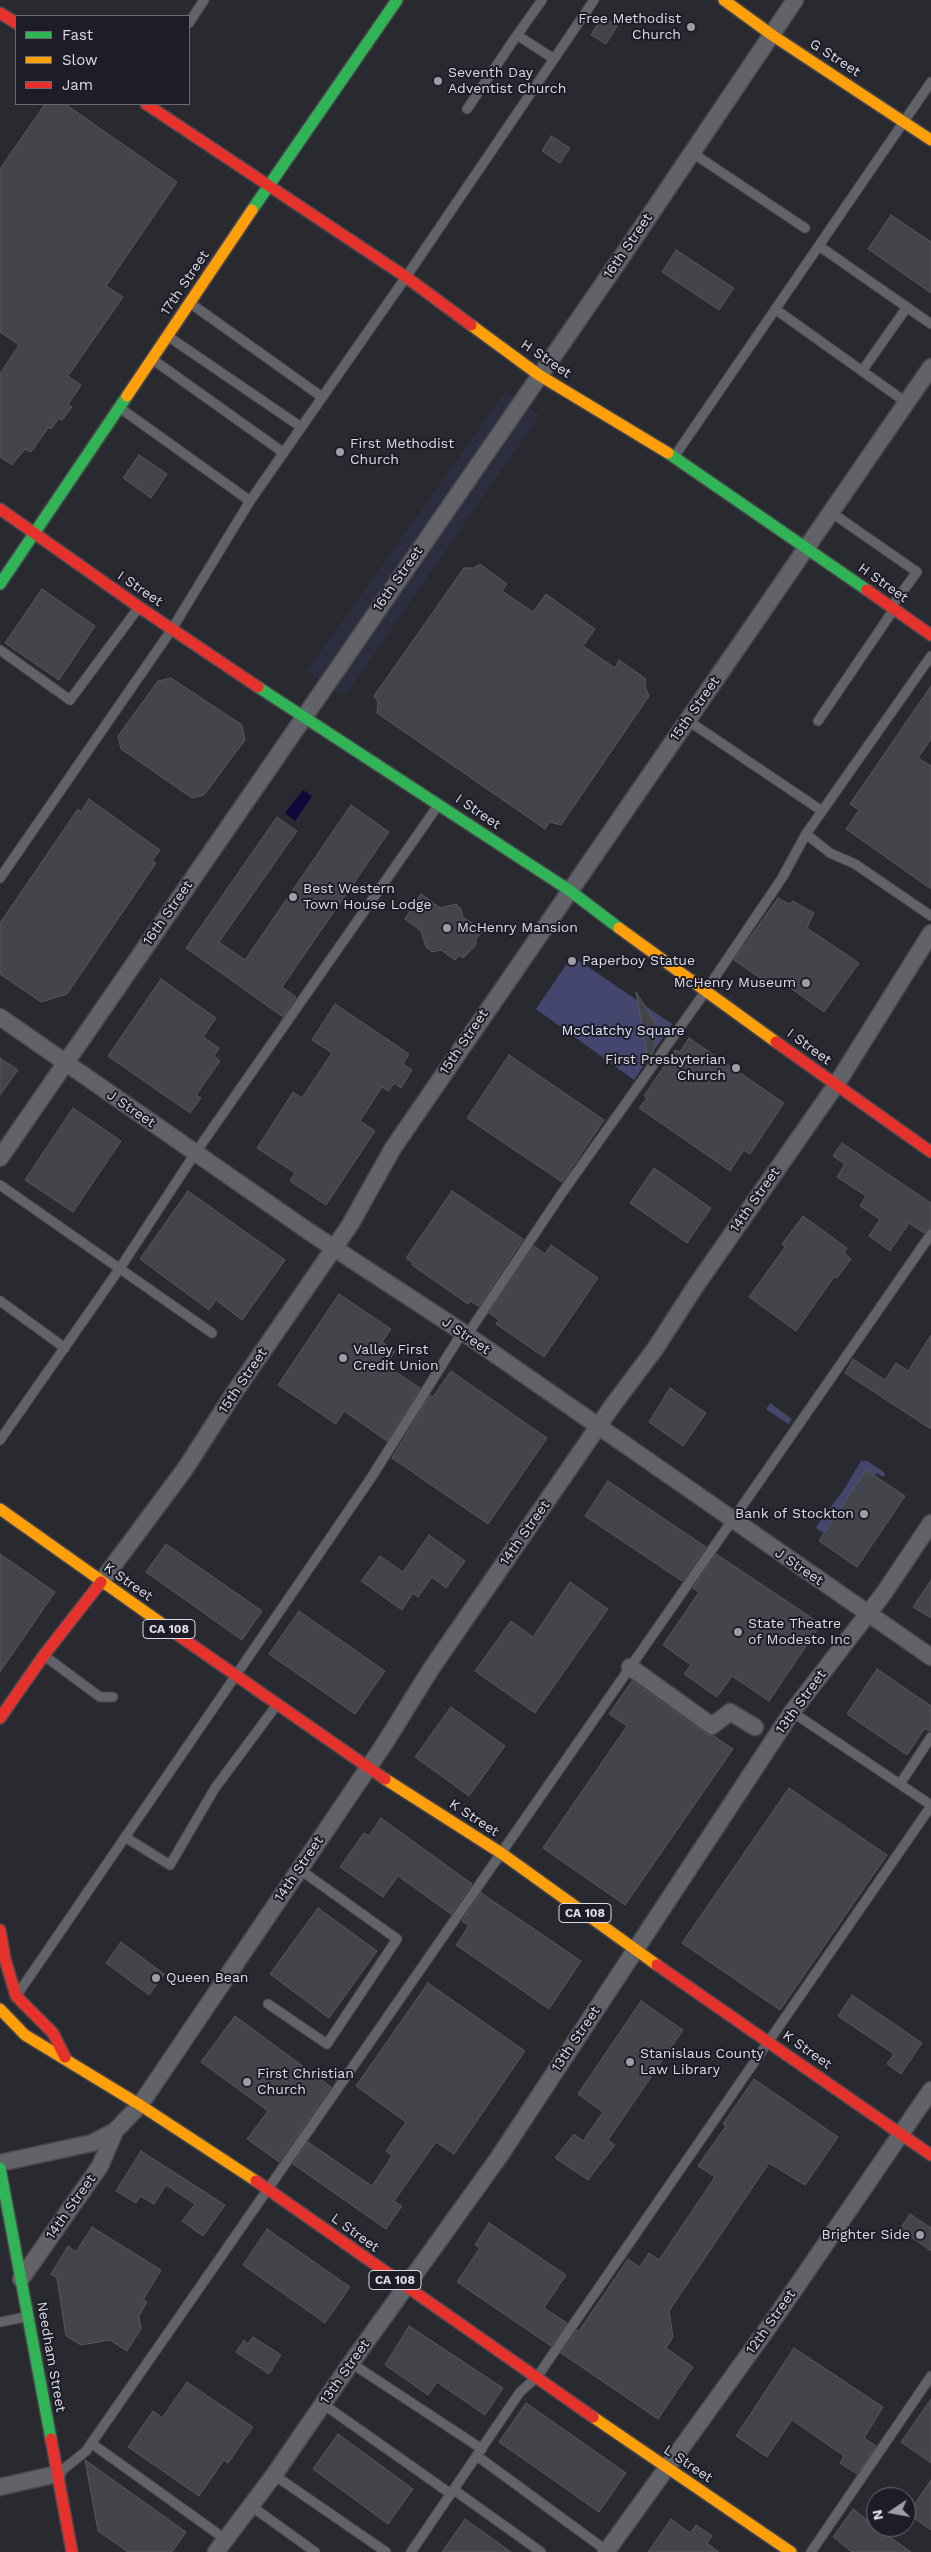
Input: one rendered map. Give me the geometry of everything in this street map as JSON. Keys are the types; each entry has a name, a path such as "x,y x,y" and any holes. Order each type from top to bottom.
{"main road":[{"name":"17th Street","path":"0,584 36,534 152,358 397,0"},
{"name":"G Street","path":"724,0 772,35 931,140"},
{"path":"0,13 15,22"},
{"name":"H Street","path":"147,105 268,187 406,277 539,375 674,457 931,635"},
{"name":"I Street","path":"0,510 139,607 569,890 705,992 931,1152"},
{"name":"K Street","path":"0,1509 236,1677 367,1767 501,1853 636,1950 931,2155"},
{"name":"15th Street","path":"1,1715 44,1655 101,1582"},
{"path":"0,1728 1,1715"},
{"path":"0,1930 5,1959 16,1996 53,2033 66,2061"},
{"name":"L Street","path":"0,2009 25,2035 140,2105 269,2190 406,2288 791,2552"},
{"name":"Needham Street","path":"0,2168 73,2551"}],"street":[{"name":"16th Street","path":"0,1158 795,0"},
{"name":"15th Street","path":"101,1582 185,1469 350,1225 393,1148 931,367"},
{"name":"14th Street","path":"0,2163 92,2143 115,2131 140,2105 431,1669 597,1427 655,1349 695,1287 836,1085 931,933"},
{"name":"J Street","path":"0,1017 65,1064 196,1152 333,1248 464,1334 931,1657"},
{"name":"13th Street","path":"220,2546 274,2475 351,2362 499,2157 792,1712 884,1593 931,1523"},
{"path":"630,1667 712,1726 730,1712 754,1727"},
{"name":"12th Street","path":"606,2552 668,2469 931,2090"},
{"name":"14th Street","path":"21,2279 100,2166 115,2131"},
{"path":"0,2487 57,2474"}],"lane":[{"path":"190,21 204,0"},
{"path":"467,109 542,0"},
{"path":"0,878 172,629 250,501 406,277 594,0"},
{"path":"517,35 554,59"},
{"path":"674,457 931,82"},
{"path":"691,152 805,228"},
{"path":"820,246 931,324"},
{"path":"190,303 322,397"},
{"path":"862,371 907,307"},
{"path":"776,309 907,403"},
{"path":"168,336 301,427"},
{"path":"152,358 284,452"},
{"path":"120,408 250,501"},
{"path":"818,720 917,572 832,513"},
{"path":"0,650 70,700 139,607"},
{"path":"16,1996 371,1478 464,1334 562,1192 705,992 782,878 806,834 931,656"},
{"path":"688,720 822,811"},
{"path":"0,1440 120,1268 196,1152 439,804"},
{"path":"806,834 830,853 855,864 931,916"},
{"path":"0,1185 212,1333"},
{"path":"57,2474 86,2451 931,1234"},
{"path":"0,1301 64,1348"},
{"path":"44,1655 100,1697 113,1696"},
{"path":"125,1837 170,1865 215,1788 277,1704"},
{"path":"411,2552 520,2392 537,2377 931,1806 792,1712"},
{"path":"900,1784 931,1737"},
{"path":"268,2004 327,2044 397,1939 299,1869"},
{"path":"0,2322 28,2316"},
{"path":"351,2362 479,2452 606,2552"},
{"path":"811,2552 931,2376"},
{"path":"323,2404 541,2552"},
{"path":"91,2443 220,2546"},
{"path":"274,2475 300,2492 375,2549 386,2552"},
{"path":"250,2506 315,2552"}],"shaded area":[{"path":"505,392 540,415 345,696 307,671"},
{"path":"303,790 312,796 295,821 285,813"}],"green space":[{"name":"McClatchy Square","path":"572,956 672,1024 634,1080 536,1009"},
{"path":"770,1403 792,1419 788,1424 766,1409"},
{"path":"861,1461 867,1461 884,1472 885,1475 883,1477 877,1473 875,1475 866,1470 824,1533 817,1529 816,1527 845,1488"}],"building":[{"path":"602,16 617,26 606,44 591,35"},
{"path":"44,105 66,105 177,182 106,286 123,297 68,376 81,385 68,405 72,407 62,420 59,418 51,429 49,427 31,452 25,449 12,465 0,457 0,374 19,345 0,332 0,169"},
{"path":"551,136 570,148 560,163 542,151"},
{"path":"891,215 931,242 931,293 868,249"},
{"path":"676,250 734,288 719,310 662,272"},
{"path":"139,455 167,474 151,498 123,478"},
{"path":"480,564 507,584 502,591 533,612 546,594 595,629 583,646 615,668 619,660 646,679 645,686 649,696 561,825 550,822 545,829 377,713 378,702 374,696 464,568 473,568"},
{"path":"42,589 95,626 59,680 5,643"},
{"path":"171,678 242,725 245,740 204,795 192,798 121,749 118,736 158,681"},
{"path":"931,686 931,739 918,758 931,766 931,889 846,829 859,810 850,804"},
{"path":"89,799 160,850 152,861 156,863 67,994 41,1002 0,974 0,923 78,809 81,812"},
{"path":"351,805 389,832 282,987 296,997 283,1017 186,948 277,817 297,831 219,942 245,960"},
{"name":"McHenry Mansion","path":"421,894 440,908 456,904 461,909 463,917 482,932 476,939 476,945 463,958 459,955 455,960 441,950 432,952 426,947 421,931 405,919"},
{"name":"McHenry Museum","path":"778,898 789,904 793,901 814,913 807,928 859,963 824,1012 781,981 775,988 734,960"},
{"path":"161,979 216,1018 203,1037 219,1048 214,1056 220,1061 196,1095 201,1098 190,1113 108,1056"},
{"path":"636,992 657,1028 652,1056 648,1061"},
{"path":"335,1004 409,1054 403,1064 412,1070 401,1088 394,1083 389,1091 382,1087 360,1121 375,1131 326,1205 290,1181 295,1173 257,1148 293,1092 302,1098 332,1053 312,1040"},
{"path":"689,1038 784,1103 750,1154 744,1150 730,1171 639,1108 647,1098 644,1096 675,1050 680,1052"},
{"path":"509,1055 604,1120 562,1182 467,1118"},
{"path":"0,1058 18,1070 0,1095"},
{"path":"73,1108 121,1141 73,1212 25,1180"},
{"path":"842,1143 931,1203 931,1228 924,1233 909,1223 890,1251 869,1236 880,1219 860,1206 866,1196 837,1177 845,1164 833,1156"},
{"path":"654,1168 711,1208 687,1243 630,1203"},
{"path":"188,1191 285,1260 242,1320 216,1300 209,1310 140,1259"},
{"path":"452,1191 523,1239 479,1306 470,1301 468,1304 412,1265 413,1263 406,1258"},
{"path":"803,1216 847,1248 844,1253 851,1259 837,1278 834,1277 796,1331 749,1297 785,1247 782,1244"},
{"path":"551,1245 598,1278 544,1357 496,1324 499,1320 489,1313 534,1246 545,1254"},
{"name":"Valley First Credit Union","path":"339,1294 391,1329 382,1342 395,1351 385,1365 420,1388 387,1441 344,1411 336,1424 278,1385"},
{"path":"931,1335 931,1429 845,1373 853,1359 885,1380 896,1363 908,1371"},
{"path":"451,1371 547,1438 488,1524 392,1458 430,1395 433,1397"},
{"path":"670,1388 706,1413 683,1446 649,1422"},
{"name":"Bank of Stockton","path":"866,1470 905,1496 857,1567 819,1541"},
{"path":"608,1481 706,1547 682,1581 585,1516"},
{"path":"429,1535 465,1561 446,1588 432,1577 418,1597 413,1593 402,1610 361,1581 380,1556 403,1572"},
{"path":"166,1544 262,1611 242,1640 146,1572"},
{"path":"0,1554 55,1592 0,1672"},
{"path":"716,1554 821,1624 769,1701 732,1676 717,1697 684,1674 691,1665 663,1645 699,1592 693,1588"},
{"path":"931,1580 931,1618 913,1607"},
{"path":"570,1582 608,1609 535,1713 475,1671 511,1621 533,1637"},
{"path":"299,1611 385,1671 355,1714 269,1654"},
{"path":"877,1669 931,1706 931,1731 924,1729 907,1755 847,1714"},
{"path":"632,1681 706,1734 714,1736 733,1749 625,1905 543,1848 627,1726 609,1714"},
{"path":"451,1707 505,1746 469,1796 415,1757"},
{"path":"789,1788 887,1855 780,2010 682,1943"},
{"path":"381,1818 472,1884 451,1914 398,1876 383,1897 340,1867 364,1833 369,1836"},
{"path":"481,1893 581,1961 549,2009 456,1945 469,1926 462,1921"},
{"path":"318,1908 377,1951 329,2018 270,1974"},
{"path":"121,1942 164,1974 149,1995 106,1963"},
{"path":"428,1983 525,2051 454,2154 436,2142 394,2201 402,2206 386,2229 293,2164 308,2142 372,2186 392,2156 386,2151 406,2122 356,2086"},
{"path":"852,1995 922,2043 901,2074 887,2064 894,2054 838,2016"},
{"name":"Stanislaus County Law Library","path":"641,2001 683,2030 608,2140 615,2145 588,2180 555,2158 574,2134 583,2141 603,2112 578,2094"},
{"path":"235,2016 331,2087 279,2162 247,2139 268,2111 201,2062"},
{"path":"754,2079 838,2137 805,2185 769,2163 669,2311 673,2337 666,2348 693,2367 658,2419 561,2353 577,2330 579,2331 628,2259 640,2267 649,2253 659,2260 715,2177 698,2166 726,2126 723,2124"},
{"path":"141,2151 225,2205 203,2236 182,2221 195,2204 166,2185 154,2204 140,2196 136,2203 116,2191"},
{"name":"Brighter Side","path":"910,2214 931,2228 931,2251 900,2229"},
{"path":"489,2223 566,2275 544,2308 567,2323 551,2346 457,2282 480,2248 475,2245"},
{"path":"92,2227 161,2270 143,2300 147,2302 139,2316 141,2329 127,2351 110,2340 81,2345 66,2336 57,2278 51,2274 68,2246 76,2252"},
{"path":"267,2229 350,2287 325,2323 243,2265"},
{"path":"409,2326 503,2388 485,2415 437,2382 428,2395 385,2365"},
{"path":"253,2337 281,2355 269,2374 236,2352 244,2340 248,2344"},
{"path":"794,2348 883,2407 864,2438 876,2446 857,2474 840,2463 844,2456 792,2420 767,2457 736,2436"},
{"path":"187,2382 253,2427 228,2463 224,2460 199,2496 128,2447 153,2411 162,2418"},
{"path":"931,2399 931,2463 901,2442"},
{"path":"526,2403 626,2473 599,2512 499,2442"},
{"path":"338,2434 413,2489 388,2524 313,2469"},
{"path":"85,2460 186,2532 172,2552 128,2552 98,2531"},
{"path":"931,2480 931,2530 916,2520 916,2502"},
{"path":"853,2509 866,2519 866,2537 890,2537 911,2552 852,2552 833,2537"},
{"path":"465,2519 511,2552 442,2552"},
{"path":"671,2519 690,2533 696,2525 712,2536 707,2543 719,2552 648,2552"}],"traffic: fast":[{"path":"252,210 397,0"},
{"path":"0,584 127,396"},
{"path":"668,453 867,590"},
{"path":"258,687 569,890 619,928"},
{"path":"0,2168 51,2439"}],"traffic: slow":[{"path":"724,0 772,35 931,140"},
{"path":"127,396 252,210"},
{"path":"471,325 539,375 668,453"},
{"path":"619,928 776,1042"},
{"path":"0,1509 175,1633"},
{"path":"385,1779 501,1853 657,1965"},
{"path":"0,2009 25,2035 140,2105 256,2181"},
{"path":"593,2417 791,2552"}],"traffic: jam":[{"path":"0,13 15,22"},
{"path":"148,105 406,277 471,325"},
{"path":"0,509 139,607 258,687"},
{"path":"867,590 931,635"},
{"path":"776,1042 931,1152"},
{"path":"0,1718 44,1655 101,1582"},
{"path":"175,1633 385,1779"},
{"path":"0,1930 5,1959 16,1996 53,2033 65,2057"},
{"path":"657,1965 931,2155"},
{"path":"256,2181 593,2417"},
{"path":"51,2439 72,2552"}],"place":[{"name":"Free Methodist Church","path":"691,27"},
{"name":"Seventh Day Adventist Church","path":"438,81"},
{"name":"First Methodist Church","path":"340,452"},
{"name":"Best Western Town House Lodge","path":"293,897"},
{"name":"McHenry Mansion","path":"447,928"},
{"name":"Paperboy Statue","path":"572,961"},
{"name":"McHenry Museum","path":"806,983"},
{"name":"First Presbyterian Church","path":"736,1068"},
{"name":"Valley First Credit Union","path":"343,1358"},
{"name":"Bank of Stockton","path":"864,1514"},
{"name":"State Theatre of Modesto Inc","path":"738,1632"},
{"name":"Queen Bean","path":"156,1978"},
{"name":"Stanislaus County Law Library","path":"630,2062"},
{"name":"First Christian Church","path":"247,2082"},
{"name":"Brighter Side","path":"920,2235"}]}
